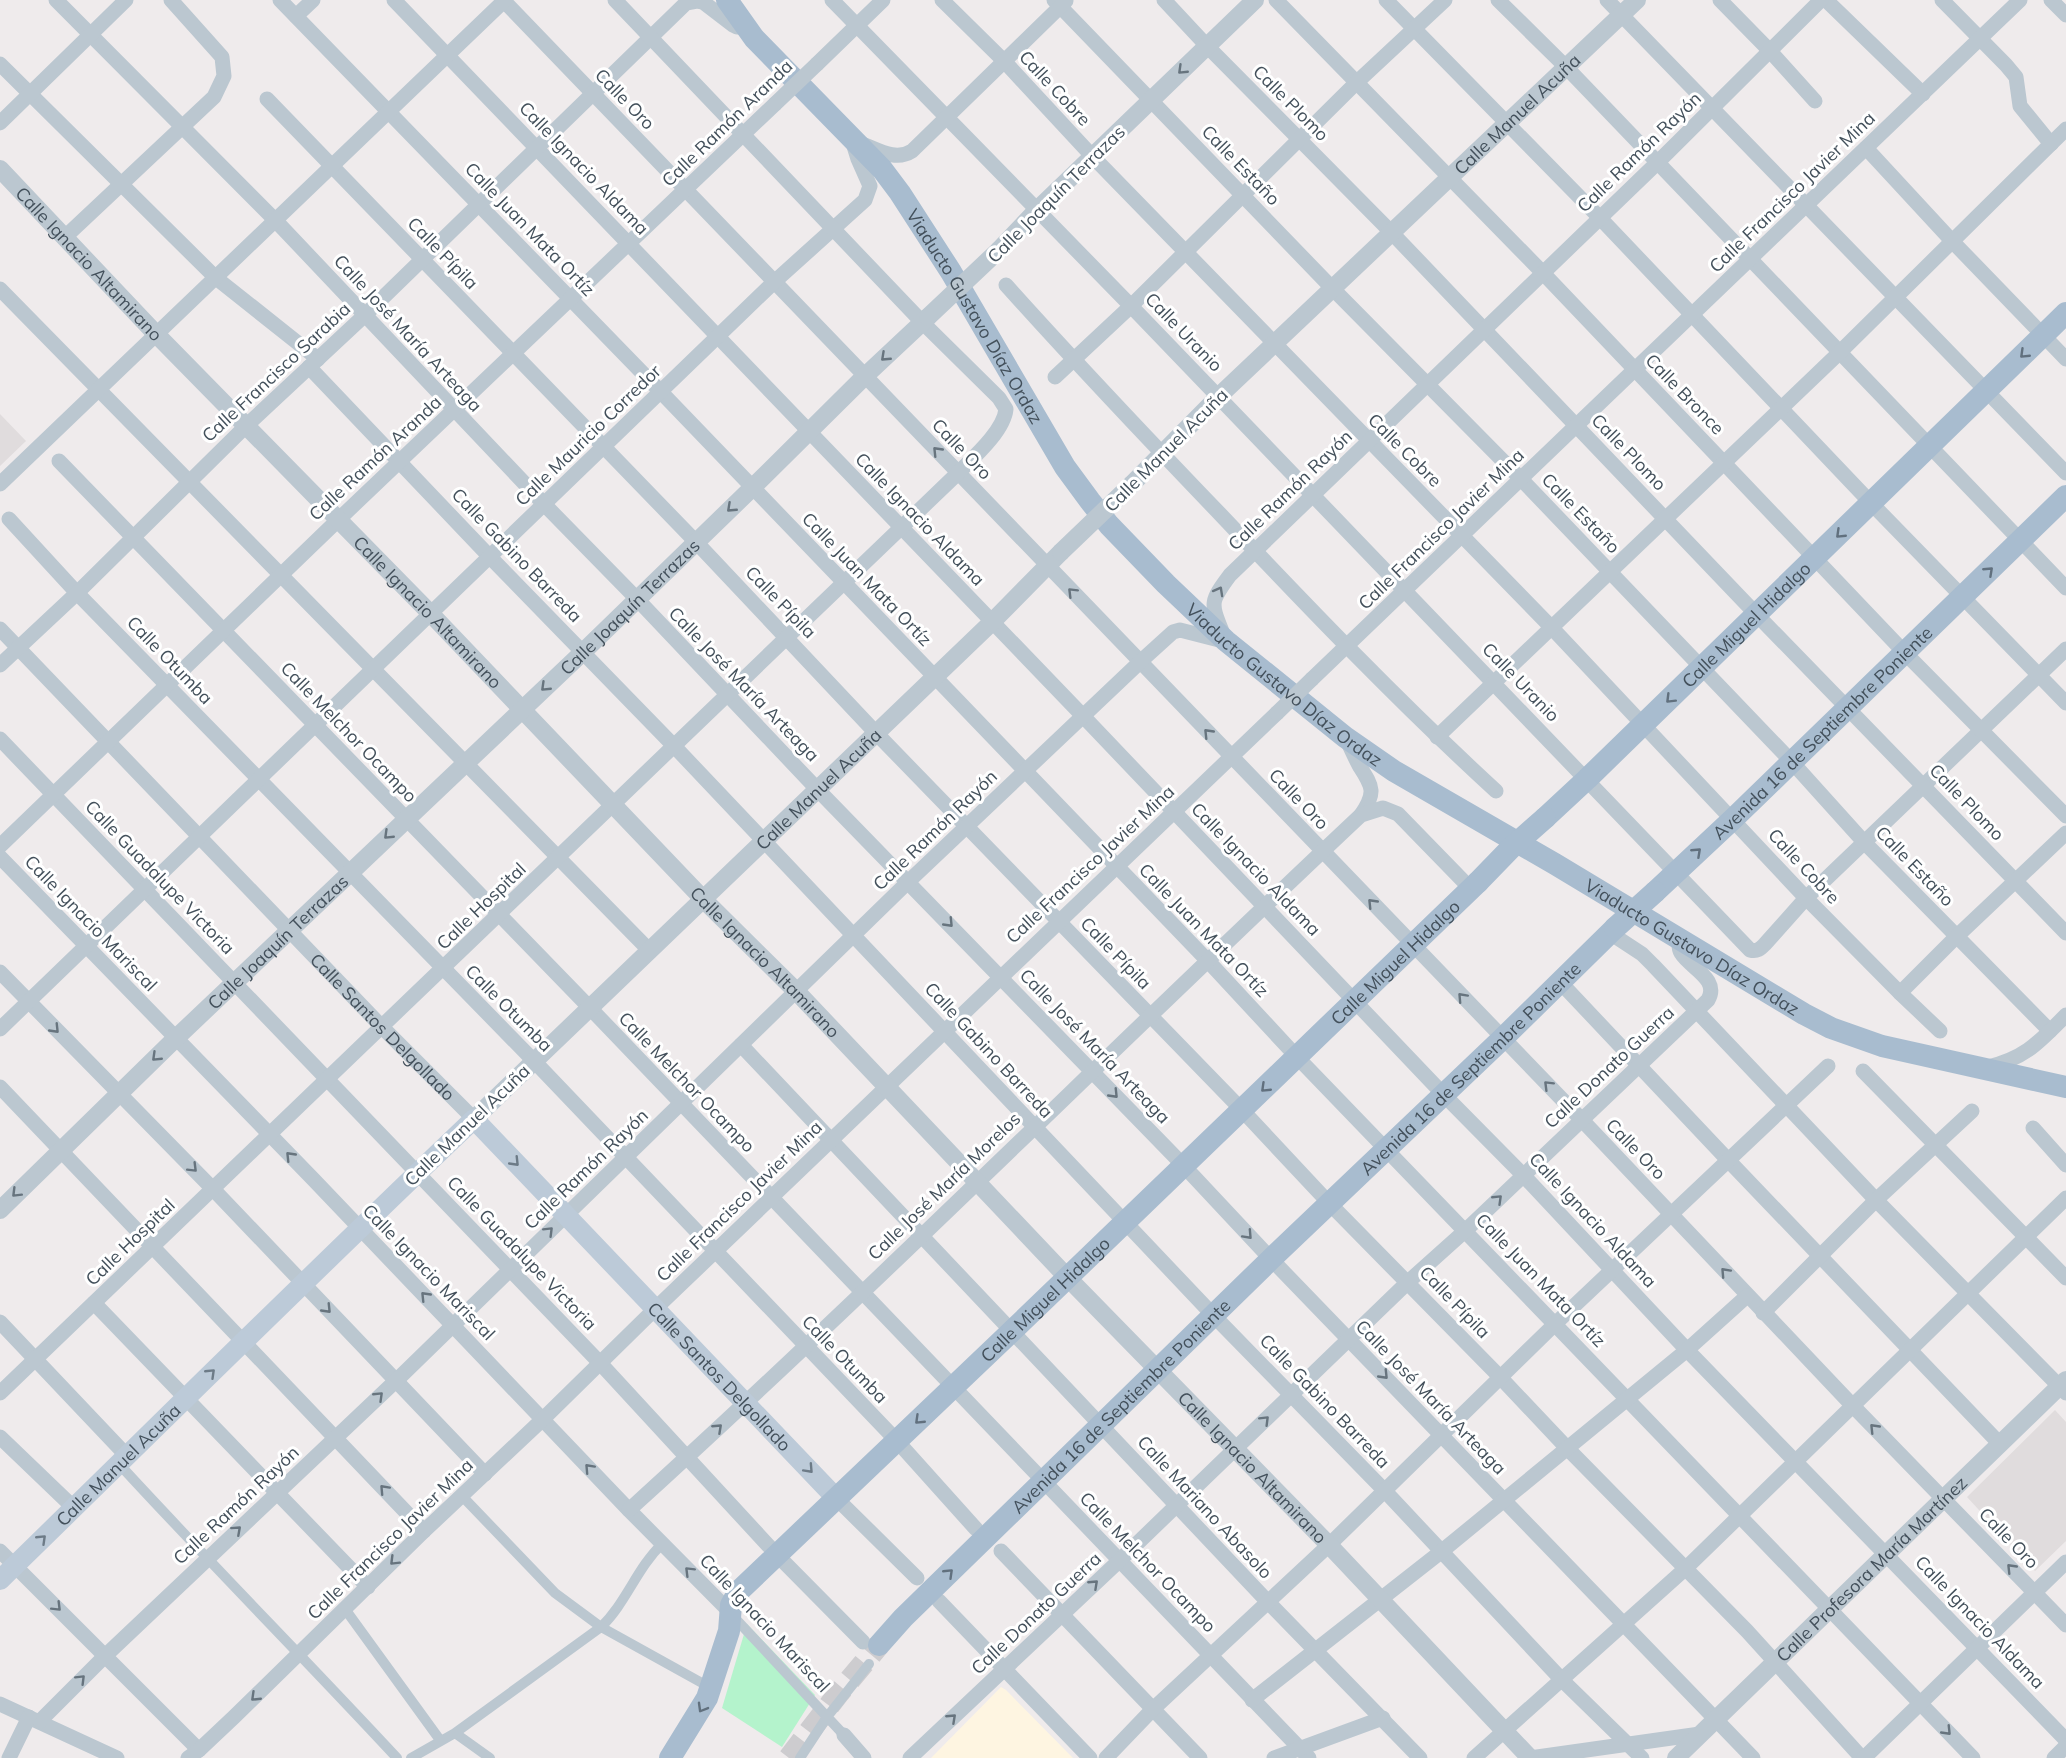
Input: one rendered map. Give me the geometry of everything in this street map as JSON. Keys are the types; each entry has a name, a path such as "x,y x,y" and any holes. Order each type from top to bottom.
{"main road":[{"name":"Viaducto Gustavo Díaz Ordaz","path":"727,0 754,38 882,170 900,194 951,272 1065,467 1109,525 1226,641 1345,738 1394,771 1831,1028 1882,1046 2066,1087"},
{"name":"Calle Miguel Hidalgo","path":"670,1758 707,1698 729,1631 733,1599 739,1591 1242,1110 1511,848 1587,779 2066,313"},
{"name":"Avenida 16 de Septiembre Poniente","path":"870,1650 1329,1203 1444,1095 1612,930 1733,819 2066,496"},
{"name":"Calle Manuel Acuña","path":"0,1580 302,1283 474,1119"},
{"name":"Calle Santos Delgollado","path":"474,1119 836,1498"}],"street":[{"name":"Calle José María Arteaga","path":"56,0 275,220 818,790 1184,1165 1271,1259 1753,1758"},
{"path":"0,123 126,0"},
{"path":"65,237 214,97 224,76 222,57 171,0"},
{"name":"Calle Juan Mata Ortíz","path":"280,0 660,391 1208,961 1297,1057 1973,1758"},
{"path":"296,16 313,0"},
{"name":"Calle Ignacio Aldama","path":"394,0 1523,1175 1687,1350 2066,1740"},
{"path":"0,484 504,0"},
{"name":"Calle Oro","path":"504,0 1581,1119 1763,1313 2066,1625"},
{"name":"Calle Hospital","path":"0,1393 958,473 986,444 1005,417 1004,405 926,320 833,228 615,0"},
{"name":"Calle Uranio","path":"832,0 1219,396 1744,945 1754,951 1766,944 1806,898"},
{"name":"Calle Ramón Aranda","path":"0,846 883,0"},
{"name":"Calle Cobre","path":"942,0 1004,61 1093,157 1552,628 1806,898 1940,1031"},
{"name":"Calle Plomo","path":"1164,0 1392,233 1757,615 2066,933"},
{"name":"Calle Joaquín Terrazas","path":"0,1210 118,1093 583,652 1254,0"},
{"name":"Calle Bronce","path":"1276,0 1543,273 1904,652 2066,816"},
{"path":"1386,0 1600,218 1872,504 2066,703"},
{"path":"1055,377 1131,306 1356,83 1445,0"},
{"path":"1498,0 1566,67 2066,588"},
{"path":"1607,0 2066,473"},
{"name":"Calle Manuel Acuña","path":"474,1119 992,622 1219,396 1637,0"},
{"path":"1720,0 1815,101"},
{"name":"Calle Ramón Rayón","path":"1226,641 1213,609 1215,596 1230,575 1657,163 1821,0"},
{"path":"1826,0 1923,94"},
{"path":"1942,0 2016,77 2020,106 2051,144"},
{"name":"Calle Francisco Javier Mina","path":"197,1756 424,1531 543,1419 714,1251 888,1087 1000,976 1312,680 2020,0"},
{"path":"2051,0 2066,15"},
{"name":"Calle Francisco Sarabia","path":"0,665 686,3 703,2 733,25 737,27 744,25"},
{"path":"852,140 895,156 912,151 1004,61 1060,2"},
{"name":"Calle Estaño","path":"1060,2 1150,100 1521,479 1791,761 1864,842 2050,1031"},
{"name":"Calle Gabino Barreda","path":"0,64 216,278 313,363 490,557 765,841 1213,1315 1442,1551 1562,1680 1642,1758"},
{"name":"Calle Pípila","path":"267,99 604,446 876,733 1242,1110 1329,1203 1775,1661 1863,1758"},
{"path":"1437,737 1839,353 2066,129"},
{"name":"Calle Mauricio Corredor","path":"0,1029 773,282 868,196 869,181 852,140"},
{"path":"1866,148 1952,242 2066,359"},
{"name":"Calle Ignacio Altamirano","path":"0,169 156,334 523,709 704,900 796,991 1156,1370 1329,1545 1530,1758"},
{"path":"1006,285 1073,359 1346,646 1437,737 1496,791"},
{"path":"0,289 650,951"},
{"name":"Calle Melchor Ocampo","path":"59,461 590,1008 1304,1753"},
{"name":"Calle Otumba","path":"9,519 166,685 534,1061 897,1441 976,1529"},
{"name":"Calle Santos Delgollado","path":"0,628 382,1027 474,1119"},
{"name":"Calle Ramón Rayón","path":"9,1758 34,1719 105,1656 206,1558 336,1438 1082,715 1173,632 1180,630 1226,641"},
{"path":"1806,898 2066,648"},
{"path":"1345,738 1367,776 1371,788 1370,800 1361,815"},
{"name":"Calle Guadalupe Victoria","path":"0,739 600,1363 777,1555 870,1650"},
{"path":"1361,815 1383,808 1398,814 1474,886"},
{"name":"Calle José María Morelos","path":"629,1510 806,1347 1361,815"},
{"path":"1900,993 2066,833"},
{"name":"Calle Ignacio Mariscal","path":"0,857 730,1612 844,1735"},
{"path":"1612,930 1642,954 1876,1200 2064,1386"},
{"name":"Calle Donato Guerra","path":"910,1758 1177,1506 1291,1393 1708,1000 1711,989 1705,977 1681,953 1679,938"},
{"path":"0,972 213,1189 485,1474"},
{"path":"1560,982 2000,1444"},
{"path":"1984,1068 2010,1062 2021,1056 2066,1015"},
{"name":"Calle Mariano Abasolo","path":"741,1045 1268,1602 1420,1758"},
{"path":"1106,1758 1152,1710 1329,1545 1556,1323 1828,1065"},
{"path":"1863,1071 2066,1278"},
{"path":"0,1087 424,1531"},
{"path":"1763,1313 1876,1200 1972,1110"},
{"path":"2033,1128 2066,1165"},
{"path":"1474,1758 1685,1569 2066,1198"},
{"path":"1252,1700 1442,1551 1687,1350 1747,1296"},
{"path":"94,1303 368,1587"},
{"path":"0,1322 123,1460 206,1558 300,1653 397,1758"},
{"name":"Calle Profesora María Martínez","path":"1676,1758 2000,1444 2064,1386"},
{"path":"0,1437 74,1508"},
{"path":"462,1496 555,1593 601,1627 702,1683"},
{"name":"Calle Santos Delgollado","path":"836,1498 917,1578"},
{"path":"411,1758 455,1733 601,1627 616,1609 650,1556 662,1544"},
{"path":"0,1551 105,1656 197,1756"},
{"path":"1001,1551 1200,1758"},
{"path":"1863,1758 2066,1562"},
{"path":"939,1601 1090,1758"},
{"path":"345,1609 440,1740"},
{"path":"800,1758 870,1650"},
{"path":"0,1704 117,1758"},
{"path":"1274,1758 1304,1753 1383,1718"},
{"path":"455,1733 490,1758"},
{"path":"1530,1758 1700,1734"},
{"path":"844,1735 864,1758"},
{"path":"2054,1758 2066,1746"}],"shaded area":[{"path":"0,414 26,441 0,466"},
{"path":"2055,1410 2066,1422 2066,1541 2035,1571 1967,1497"},
{"path":"1001,1687 1006,1690 1073,1758 931,1758"}],"green space":[{"path":"747,1624 815,1695 782,1747 722,1708"}],"tunnel":[{"path":"789,1758 879,1645"}]}
